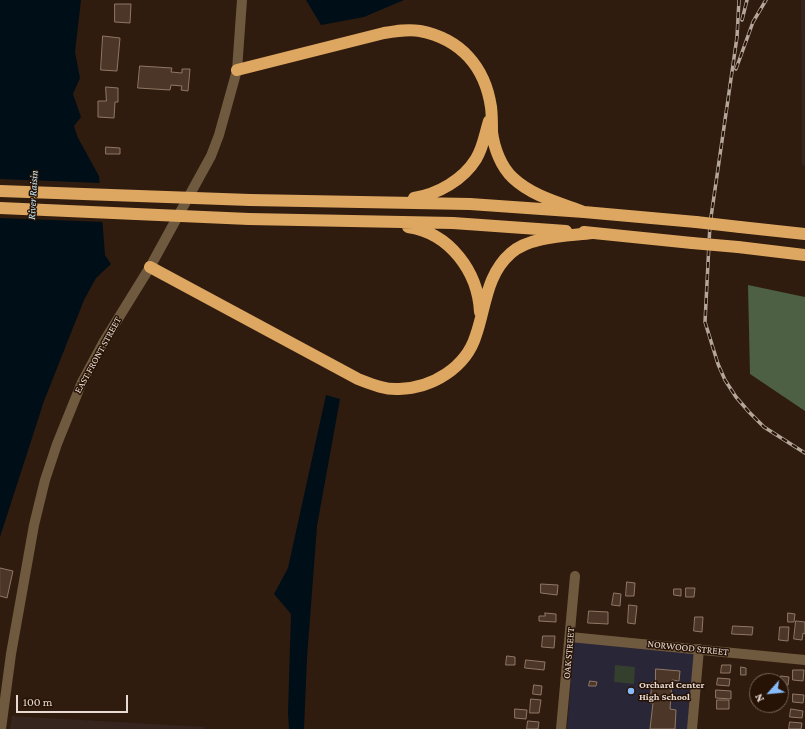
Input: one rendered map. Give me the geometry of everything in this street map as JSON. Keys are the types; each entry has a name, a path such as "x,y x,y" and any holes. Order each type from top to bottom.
{"highway":[{"path":"238,70 401,30 419,31 439,37 456,46 471,58 481,73 488,90 494,141 499,158 512,178 540,196 584,212"},
{"path":"371,202 422,197 442,190 461,176 476,158 482,145 491,108"},
{"path":"0,191 250,200 470,204 696,222 805,234"},
{"path":"0,208 249,219 453,223 592,233 805,255"},
{"path":"361,221 412,228 423,231 449,245 462,260 474,284 480,304 480,320"},
{"path":"150,267 351,375 380,387 399,389 417,386 436,380 454,369 466,354 476,337 490,282 495,272 511,252 528,243 592,233"}],"street":[{"name":"EAST FRONT STREET","path":"1,729 11,654 34,525 45,480 57,444 82,382 103,343 150,267 211,156 219,135 238,70 242,0"},
{"name":"OAK STREET","path":"561,729 575,576"},
{"name":"NORWOOD STREET","path":"570,637 805,660"},
{"path":"692,729 699,649"}],"shaded area":[{"path":"801,0 805,0 805,166 802,165"},
{"name":"Orchard Center High School","path":"574,641 696,653 688,729 567,729"},
{"path":"12,716 204,727 204,729 10,729"}],"green space":[{"path":"748,285 805,297 805,411 750,374"},
{"path":"615,665 635,667 634,684 614,682"}],"water":[{"name":"River Raisin","path":"0,0 81,0 75,52 80,78 73,94 81,117 74,126 78,138 99,176 105,255 111,264 96,278 84,300 44,401 0,537"},
{"path":"306,0 404,0 364,17 321,25"},
{"path":"326,395 340,399 317,526 307,658 304,729 289,729 288,713 291,614 274,594 288,568"}],"pier":[{"path":"0,179 101,183 105,222 0,218"}],"building":[{"path":"115,4 131,4 130,23 115,22"},
{"path":"103,36 120,38 117,71 101,70"},
{"path":"140,66 172,68 171,72 182,73 182,69 190,69 188,91 181,90 182,86 171,85 170,90 138,88"},
{"path":"106,87 118,88 118,102 115,102 114,118 98,117 98,101 106,101"},
{"path":"106,147 120,148 120,154 106,154"},
{"path":"0,568 13,571 7,598 0,596"},
{"path":"627,582 635,583 634,596 626,596"},
{"path":"541,584 558,585 557,595 541,593"},
{"path":"686,588 695,588 694,597 686,597"},
{"path":"674,589 681,589 681,596 674,595"},
{"path":"614,593 621,594 620,606 612,605"},
{"path":"629,605 637,606 635,624 628,623"},
{"path":"589,611 608,612 608,624 588,623"},
{"path":"545,613 556,614 556,622 539,621 539,616 545,616"},
{"path":"788,613 795,614 794,622 788,622"},
{"path":"695,617 703,617 702,632 694,631"},
{"path":"796,621 805,622 805,634 803,633 802,640 794,639"},
{"path":"733,626 753,627 752,635 732,634"},
{"path":"780,627 789,627 788,641 779,640"},
{"path":"543,636 555,636 554,648 542,647"},
{"path":"507,656 515,657 515,665 506,665"},
{"path":"526,660 545,662 544,670 525,668"},
{"path":"722,665 731,665 730,673 721,673"},
{"path":"741,667 746,668 746,675 741,675"},
{"path":"656,669 680,671 679,681 672,680 670,709 676,710 675,729 650,729 653,703 650,703 652,682 655,682"},
{"path":"793,670 804,670 803,681 793,680"},
{"path":"718,678 730,679 729,686 717,685"},
{"path":"590,681 597,682 596,686 589,686"},
{"path":"534,685 542,686 541,695 533,694"},
{"path":"716,690 731,691 731,699 716,698"},
{"path":"793,694 804,695 803,703 793,702"},
{"path":"531,699 541,700 539,713 530,713"},
{"path":"717,700 729,700 729,709 717,709"},
{"path":"515,709 527,710 526,719 515,718"},
{"path":"791,709 803,711 802,718 790,717"},
{"path":"528,721 539,722 538,729 527,729"},
{"path":"790,722 802,723 801,729 789,729"}],"railway":[{"path":"739,0 737,37 710,224 705,322 718,364 725,380 736,397 764,427 805,453"},
{"path":"742,20 747,0"},
{"path":"736,69 753,22 766,0"}],"place":[{"name":"Orchard Center High School","path":"631,691"}]}
